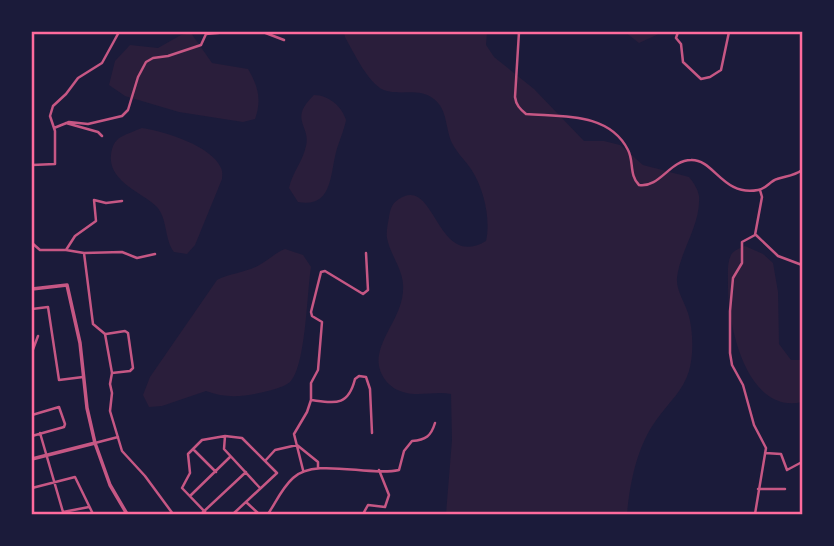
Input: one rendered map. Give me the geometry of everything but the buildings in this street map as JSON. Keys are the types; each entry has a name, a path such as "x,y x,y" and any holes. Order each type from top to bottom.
{"street":[{"path":"32,165 55,164 51,116 53,106 78,78 102,63 119,32"},
{"path":"54,128 66,123 88,124 122,116 128,110 138,77 147,61 188,51 201,45 204,35 228,32"},
{"path":"263,32 284,40"},
{"path":"519,32 516,103 526,114 601,122 625,144 630,155 634,180 639,185 650,185 680,162 693,160 699,160 727,185 740,189 760,190 773,180 789,177 803,170"},
{"path":"678,32 676,38 681,44 683,62 701,79 721,70 729,32"},
{"path":"66,123 98,132 102,136"},
{"path":"755,235 762,197 760,190"},
{"path":"66,250 75,236 96,220 93,201 122,201"},
{"path":"755,235 778,256 803,265"},
{"path":"755,235 742,242 742,263 733,278 730,311 732,365 743,385 754,425 766,448 755,514"},
{"path":"32,243 40,250 122,252 137,258 155,254"},
{"path":"84,253 93,324 105,334 112,373 110,411 122,451 145,476 173,514"},
{"path":"303,470 294,434 307,412 311,400 311,383 318,370 322,322 312,316 311,312 321,272 325,271 363,294 368,290 369,282 366,253"},
{"path":"32,289 67,285 95,443 110,485 127,514"},
{"path":"32,309 48,307 59,380 83,377"},
{"path":"105,334 125,331 128,333 133,368 130,371 112,373"},
{"path":"32,352 38,336"},
{"path":"311,400 336,404 346,398 355,379 359,376 366,377 370,389 372,433"},
{"path":"32,415 61,408 65,424 64,427 32,436"},
{"path":"268,514 286,485 303,470 399,470 404,451 412,441 424,440 432,433 435,423"},
{"path":"40,433 63,512 89,508"},
{"path":"225,436 224,449 261,488"},
{"path":"233,514 277,473 242,438 225,436 202,440 188,454 190,473 182,488 204,513 246,472"},
{"path":"32,459 118,437"},
{"path":"265,461 275,450 297,446 318,462 318,468"},
{"path":"193,448 215,472"},
{"path":"765,453 781,454 787,470 803,461"},
{"path":"190,496 230,456"},
{"path":"363,514 368,505 385,507 389,495 379,470"},
{"path":"32,488 75,477 93,514"},
{"path":"758,489 785,489"},
{"path":"246,502 259,514"}],"shaded area":[{"path":"344,32 487,32 486,45 494,57 534,89 584,141 604,141 620,145 643,165 689,177 695,186 699,207 677,278 691,326 691,364 683,385 644,441 630,489 627,514 446,514 452,440 451,394 415,394 397,390 384,378 379,367 379,355 403,294 402,278 389,244 387,228 393,205 399,199 411,195 421,200 430,210 446,235 457,244 469,247 486,241 488,224 485,204 476,177 452,143 439,103 423,94 387,91 374,83"},
{"path":"625,32 663,32 639,43"},
{"path":"191,33 212,63 248,69 258,93 255,119 243,122 179,112 125,96 109,85 115,61 130,45 158,48 181,35"},
{"path":"314,95 334,102 346,120 328,188 317,200 309,203 298,202 289,188 306,146 302,111"},
{"path":"142,128 162,132 198,146 216,160 222,169 222,179 195,245 187,254 174,252 160,211 120,179 111,164 112,149 117,140"},
{"path":"745,246 763,254 773,263 778,292 779,344 791,360 802,360 802,402 783,402 767,395 754,381 736,342 729,300 729,261 735,250"},
{"path":"285,249 303,255 311,267 303,345 290,382 275,389 246,395 226,396 206,391 162,406 149,407 143,395 150,377 217,280 256,267"}]}
